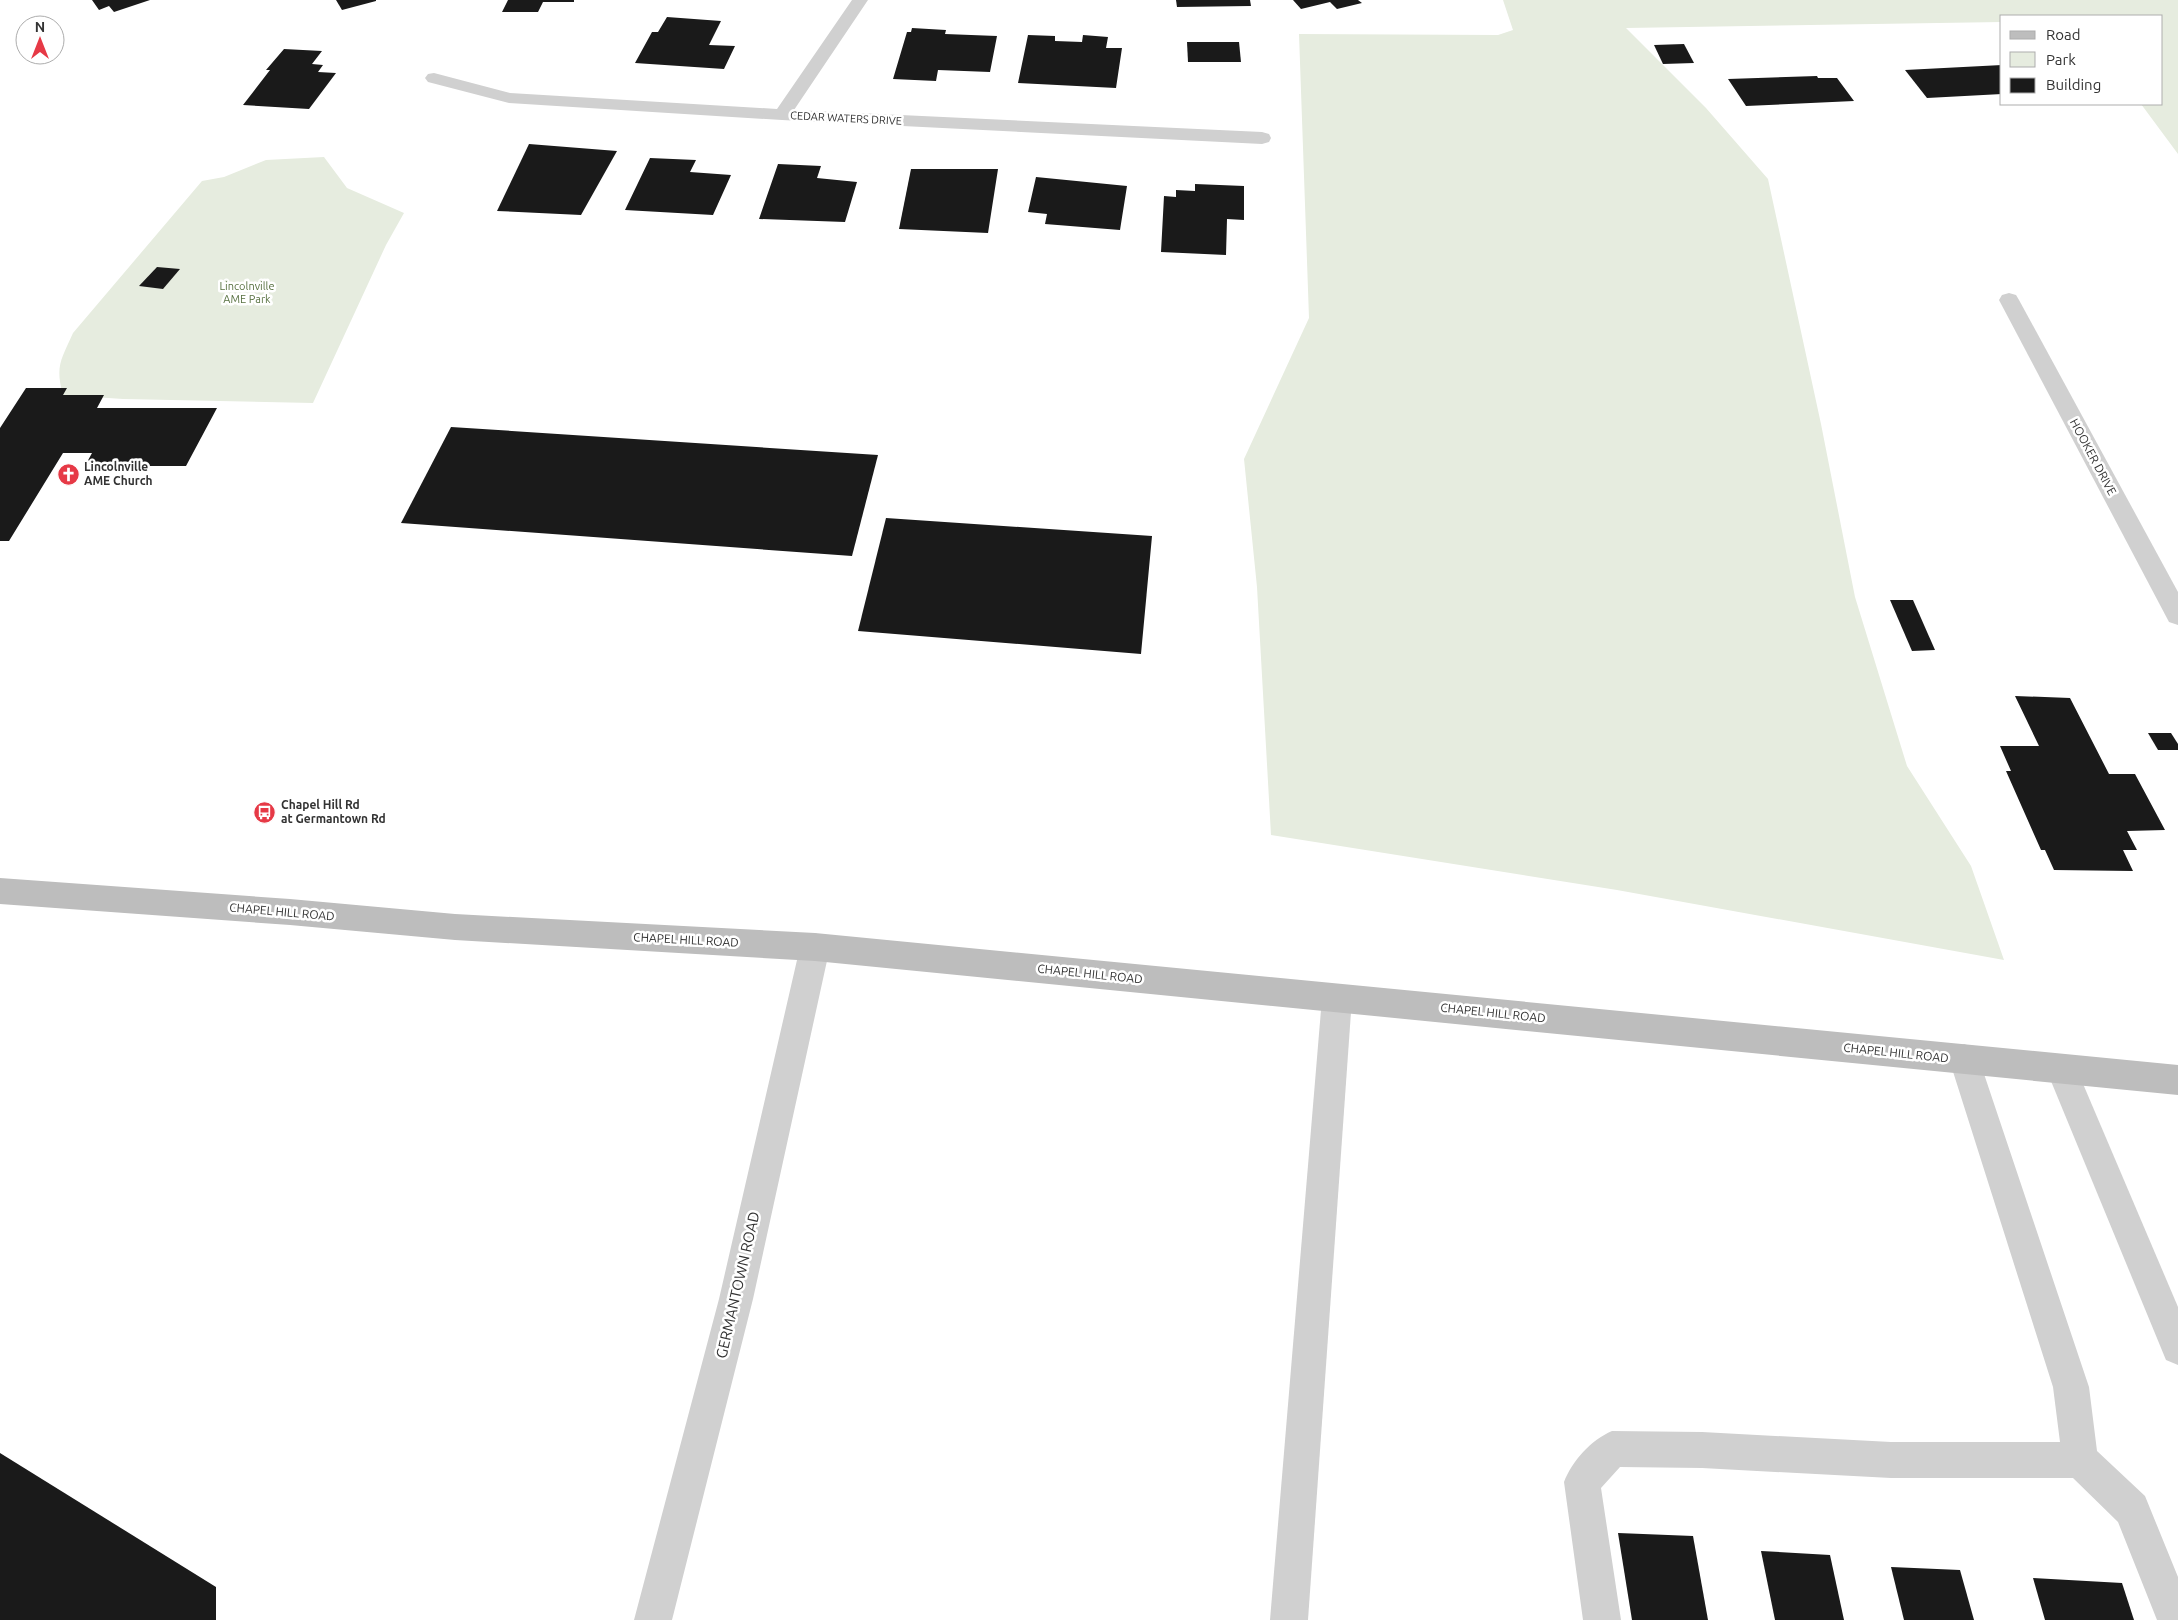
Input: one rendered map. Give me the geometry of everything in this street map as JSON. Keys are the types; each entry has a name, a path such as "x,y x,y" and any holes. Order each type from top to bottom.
{"main road":[{"name":"CHAPEL HILL ROAD","path":"0,891 290,912 455,927 815,948 2178,1080"}],"street":[{"path":"782,115 860,0"},
{"name":"CEDAR WATERS DRIVE","path":"434,78 509,98 782,115 1262,138"},
{"name":"HOOKER DRIVE","path":"2009,300 2178,615"},
{"name":"GERMANTOWN ROAD","path":"653,1620 736,1299 815,948"},
{"path":"1289,1620 1337,998"},
{"path":"1964,1059 2071,1387 2080,1460 2132,1509 2176,1620"},
{"path":"2061,1069 2178,1348"},
{"path":"1602,1620 1582,1482 1612,1449 1702,1450 1891,1460 2080,1460"}],"green space":[{"path":"1503,0 2178,0 2178,154 2142,105 2163,105 2163,15 2000,15 2000,22 1626,28 1706,108 1768,179 1821,424 1855,597 1907,766 1971,866 2004,960 1617,890 1271,835 1257,587 1244,459 1309,318 1299,34 1498,35 1513,30"},
{"name":"Lincolnville AME Park","path":"324,157 347,188 404,213 386,245 313,403 123,399 63,395 59,370 60,363 73,333 202,181 224,177 266,160"}],"building":[{"path":"92,0 150,0 114,12 109,6 99,10"},
{"path":"336,0 376,0 376,1 342,10"},
{"path":"508,0 574,0 574,2 543,2 538,12 502,12"},
{"path":"1176,0 1250,0 1251,6 1177,7"},
{"path":"1293,0 1358,0 1362,3 1337,9 1330,2 1301,9"},
{"path":"667,17 721,21 709,45 735,46 724,69 635,63 652,32 658,32"},
{"path":"912,28 946,30 945,34 997,36 990,72 938,70 936,81 893,79 907,32 911,32"},
{"path":"1028,35 1055,36 1055,41 1082,42 1083,35 1108,37 1106,48 1122,48 1116,88 1018,83"},
{"path":"1187,42 1239,42 1241,62 1188,62"},
{"path":"1684,44 1694,63 1663,64 1654,45"},
{"path":"284,49 322,51 312,64 323,65 318,72 336,73 309,109 243,105 270,70 266,70"},
{"path":"2000,65 2000,94 1927,98 1905,70"},
{"path":"1817,76 1818,78 1837,78 1854,101 1746,106 1728,79"},
{"path":"529,144 617,151 581,215 497,211"},
{"path":"650,158 696,160 690,172 731,175 713,215 625,210"},
{"path":"778,164 821,166 817,178 857,182 845,222 759,219"},
{"path":"911,169 998,169 988,233 899,229"},
{"path":"1036,177 1127,186 1120,230 1045,224 1047,214 1028,212"},
{"path":"1195,184 1244,186 1244,220 1227,219 1226,255 1161,252 1164,196 1176,197 1176,190 1195,191"},
{"path":"157,267 180,269 163,289 139,286"},
{"path":"26,388 67,388 63,395 104,395 97,408 217,408 186,466 85,466 92,453 63,453 9,541 0,541 0,428"},
{"path":"451,427 878,455 852,556 401,523"},
{"path":"886,518 1152,536 1141,654 858,631"},
{"path":"1890,600 1913,600 1935,650 1912,651"},
{"path":"2015,696 2070,698 2109,774 2135,774 2165,830 2127,831 2137,850 2123,850 2133,871 2054,870 2045,850 2041,850 2006,771 2011,771 2000,746 2039,746"},
{"path":"2148,733 2171,733 2178,744 2178,750 2158,750"},
{"path":"0,1453 216,1587 216,1620 0,1620"},
{"path":"1618,1533 1693,1536 1708,1620 1632,1620"},
{"path":"1761,1551 1830,1555 1844,1620 1775,1620"},
{"path":"1891,1567 1960,1570 1974,1620 1904,1620"},
{"path":"2033,1578 2122,1583 2134,1620 2045,1620"}],"place":[{"name":"Lincolnville AME Church","path":"68,474"},
{"name":"Chapel Hill Rd at Germantown Rd","path":"265,812"}]}
